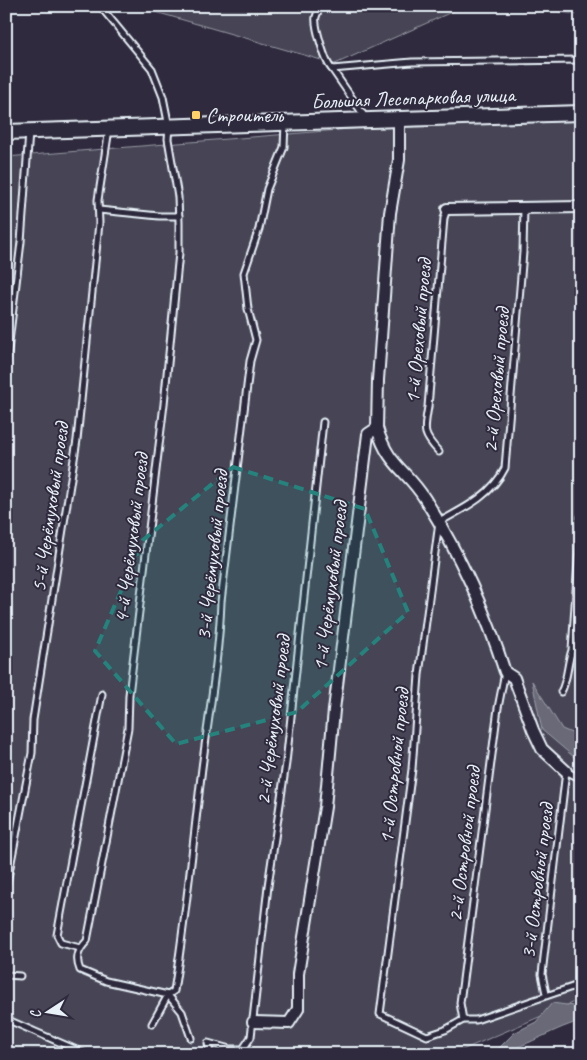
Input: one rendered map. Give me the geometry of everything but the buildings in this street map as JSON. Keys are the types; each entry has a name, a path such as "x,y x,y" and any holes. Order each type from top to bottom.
{"main road":[{"name":"Большая Лесопарковая улица","path":"6,132 581,113"}],"street":[{"name":"1-й Черёмуховый проезд","path":"253,1022 290,1023 298,1009 298,974 325,807 334,710 360,487 368,434 377,428 378,380 390,213 399,160 399,119"},
{"path":"447,209 581,207"},
{"path":"377,428 382,446 392,461 424,496 439,522 475,593 494,638 505,672 514,678 542,749 566,771"}],"lane":[{"name":"4-й Черёмуховый проезд","path":"80,948 87,941 128,728 129,695 164,404 179,253 179,216 168,139 169,127 163,97 152,69 100,6"},
{"path":"321,6 315,19 322,54 327,64 332,68 367,120"},
{"path":"332,68 422,62 581,60"},
{"name":"3-й Черёмуховый проезд","path":"152,1024 168,995 174,991 183,938 212,687 220,636 221,602 250,361 256,340 248,310 244,273 259,230 267,189 284,147 285,123"},
{"name":"5-й Черёмуховый проезд","path":"6,888 32,753 33,720 68,511 100,222 98,200 109,128"},
{"path":"6,367 21,242 29,131"},
{"name":"2-й Ореховый проезд","path":"439,522 488,492 500,480 506,468 523,252 524,207"},
{"name":"1-й Ореховый проезд","path":"439,452 426,438 424,431 428,407 444,218 447,209"},
{"path":"99,210 179,216"},
{"name":"2-й Черёмуховый проезд","path":"210,1054 208,1044 230,1049 244,1049 251,1038 268,886 288,745 323,422"},
{"path":"561,692 566,682 568,662 572,650 581,517"},
{"name":"1-й Островной проезд","path":"439,522 418,683 412,769 380,1014 427,1036 445,1030 463,1020"},
{"name":"2-й Островной проезд","path":"463,1020 460,1002 496,717 505,672"},
{"path":"102,694 57,935 60,943 80,948 76,960 80,970 124,986 168,995 182,1012 191,1038"},
{"path":"566,771 581,779"},
{"name":"3-й Островной проезд","path":"546,994 542,974 566,771"},
{"path":"6,975 20,976"},
{"path":"463,1020 476,1020 546,994 581,984"},
{"path":"6,1019 86,1054"}],"highlighted area":[{"path":"233,467 365,509 408,612 297,712 176,744 95,651 143,540"}],"shaded area":[{"path":"135,6 465,6 335,64"},
{"path":"518,6 581,6 581,15"},
{"path":"581,121 581,999 453,1054 6,1054 6,157 375,127"}],"water":[{"path":"532,681 562,729 581,737 581,763 542,730"},
{"path":"552,1003 581,1007 581,1021 521,1046 497,1053 485,1054 498,1049 514,1033 536,1022"}],"place":[{"name":"Строитель","path":"196,115"}]}
